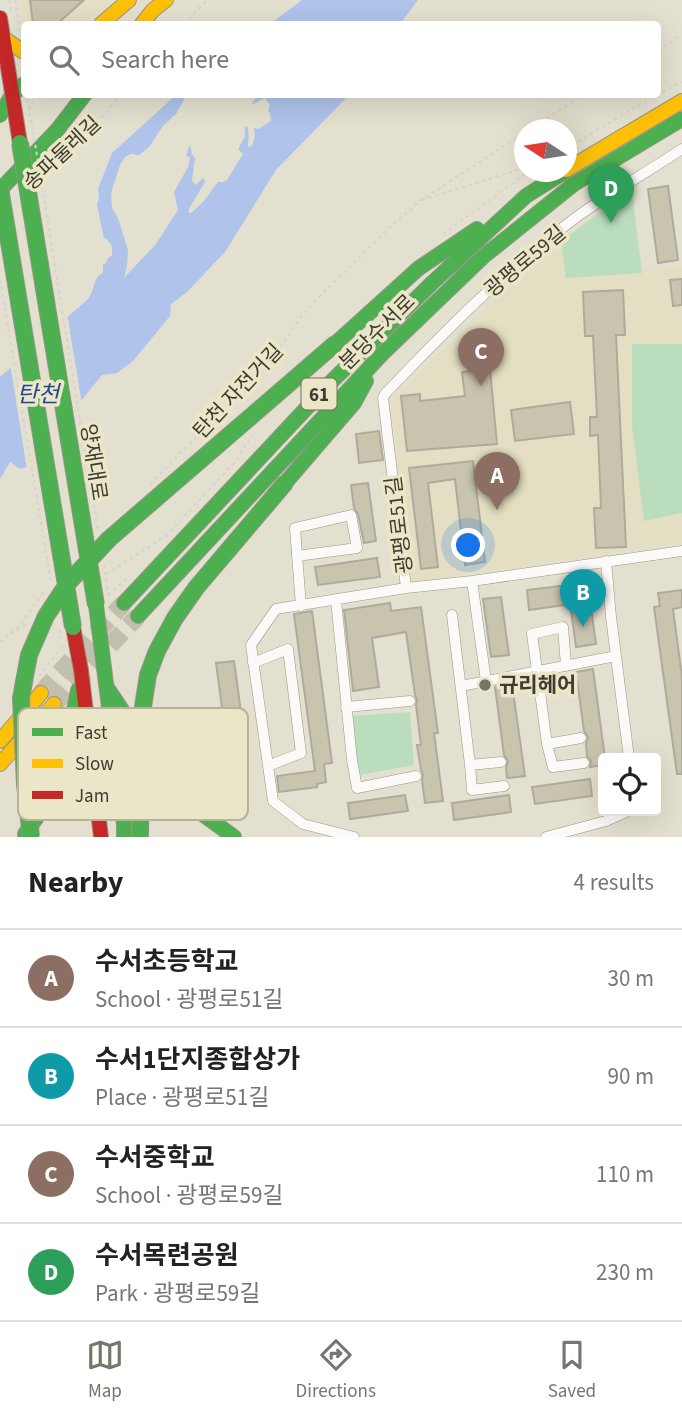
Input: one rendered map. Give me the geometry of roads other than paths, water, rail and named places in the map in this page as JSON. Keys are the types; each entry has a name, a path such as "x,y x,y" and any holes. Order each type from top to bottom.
{"main road":[{"path":"105,21 130,0"},
{"path":"140,21 166,0"},
{"path":"144,21 153,10"},
{"name":"양재대로","path":"0,18 3,38 21,91 20,143 102,600 108,708"},
{"path":"3,38 21,50"},
{"path":"0,115 21,91"},
{"path":"82,98 58,129 0,189 66,627 80,670 85,708"},
{"name":"분당수서로","path":"577,163 682,101"},
{"name":"분당수서로","path":"138,616 383,354 484,256 574,184 682,119"},
{"name":"분당수서로","path":"124,603 330,383 432,283 526,197 548,182"},
{"path":"21,708 29,655 46,616 68,583 109,539 419,268 526,197"},
{"path":"143,708 148,675 175,618 196,589 354,402 383,354"},
{"path":"75,708 80,670"},
{"path":"105,684 121,708"},
{"path":"27,708 41,692"},
{"path":"50,708 54,704"},
{"path":"0,740 18,719"},
{"path":"0,764 18,744"},
{"path":"23,837 35,820"},
{"path":"211,820 234,837"}],"street":[{"name":"광평로59길","path":"385,394 456,321 516,267 578,216 682,149"},
{"name":"광평로51길","path":"385,394 383,398 407,588 682,551"},
{"path":"297,555 357,548 351,515 295,528 297,555 301,606"},
{"path":"606,561 628,753"},
{"path":"472,580 486,681"},
{"path":"354,837 303,824 273,801 251,645 276,609 407,588"},
{"path":"335,600 357,788 416,776"},
{"path":"452,615 472,790 504,786"},
{"path":"566,666 563,627 532,634 547,744 553,767 584,763"},
{"path":"253,663 288,649 302,753 268,766"},
{"path":"461,686 616,656"},
{"path":"346,707 410,701"},
{"path":"547,744 581,738"},
{"path":"470,765 501,762"},
{"path":"546,837 617,816"}],"water":[{"path":"302,0 418,0 402,21 274,21"},
{"name":"탄천","path":"173,98 185,98 176,114 163,126 149,147 139,155 131,154 125,157 120,165 111,193 112,208 128,250 124,278 156,244 178,210 174,192 188,167 190,157 186,156 190,144 195,158 192,181 196,185 203,178 205,182 189,209 191,213 218,182 227,180 243,154 238,149 245,136 245,127 247,126 248,147 252,146 254,141 254,128 258,129 271,121 268,111 270,105 265,98 346,98 276,170 225,252 186,293 171,304 170,316 133,361 117,373 102,375 27,467 20,469 10,462 0,479 0,377 88,299 97,278 103,273 103,264 112,256 112,246 104,239 97,205 98,189 112,153"},
{"name":"탄천","path":"255,98 265,98 251,105"}],"tunnel":[{"path":"41,693 124,603"},
{"path":"54,704 138,616"}],"place":[{"name":"수서목련공원","path":"611,223"},
{"name":"수서중학교","path":"481,386"},
{"name":"수서초등학교","path":"497,510"},
{"name":"수서1단지종합상가","path":"583,627"},
{"name":"규리헤어","path":"485,685"}]}
